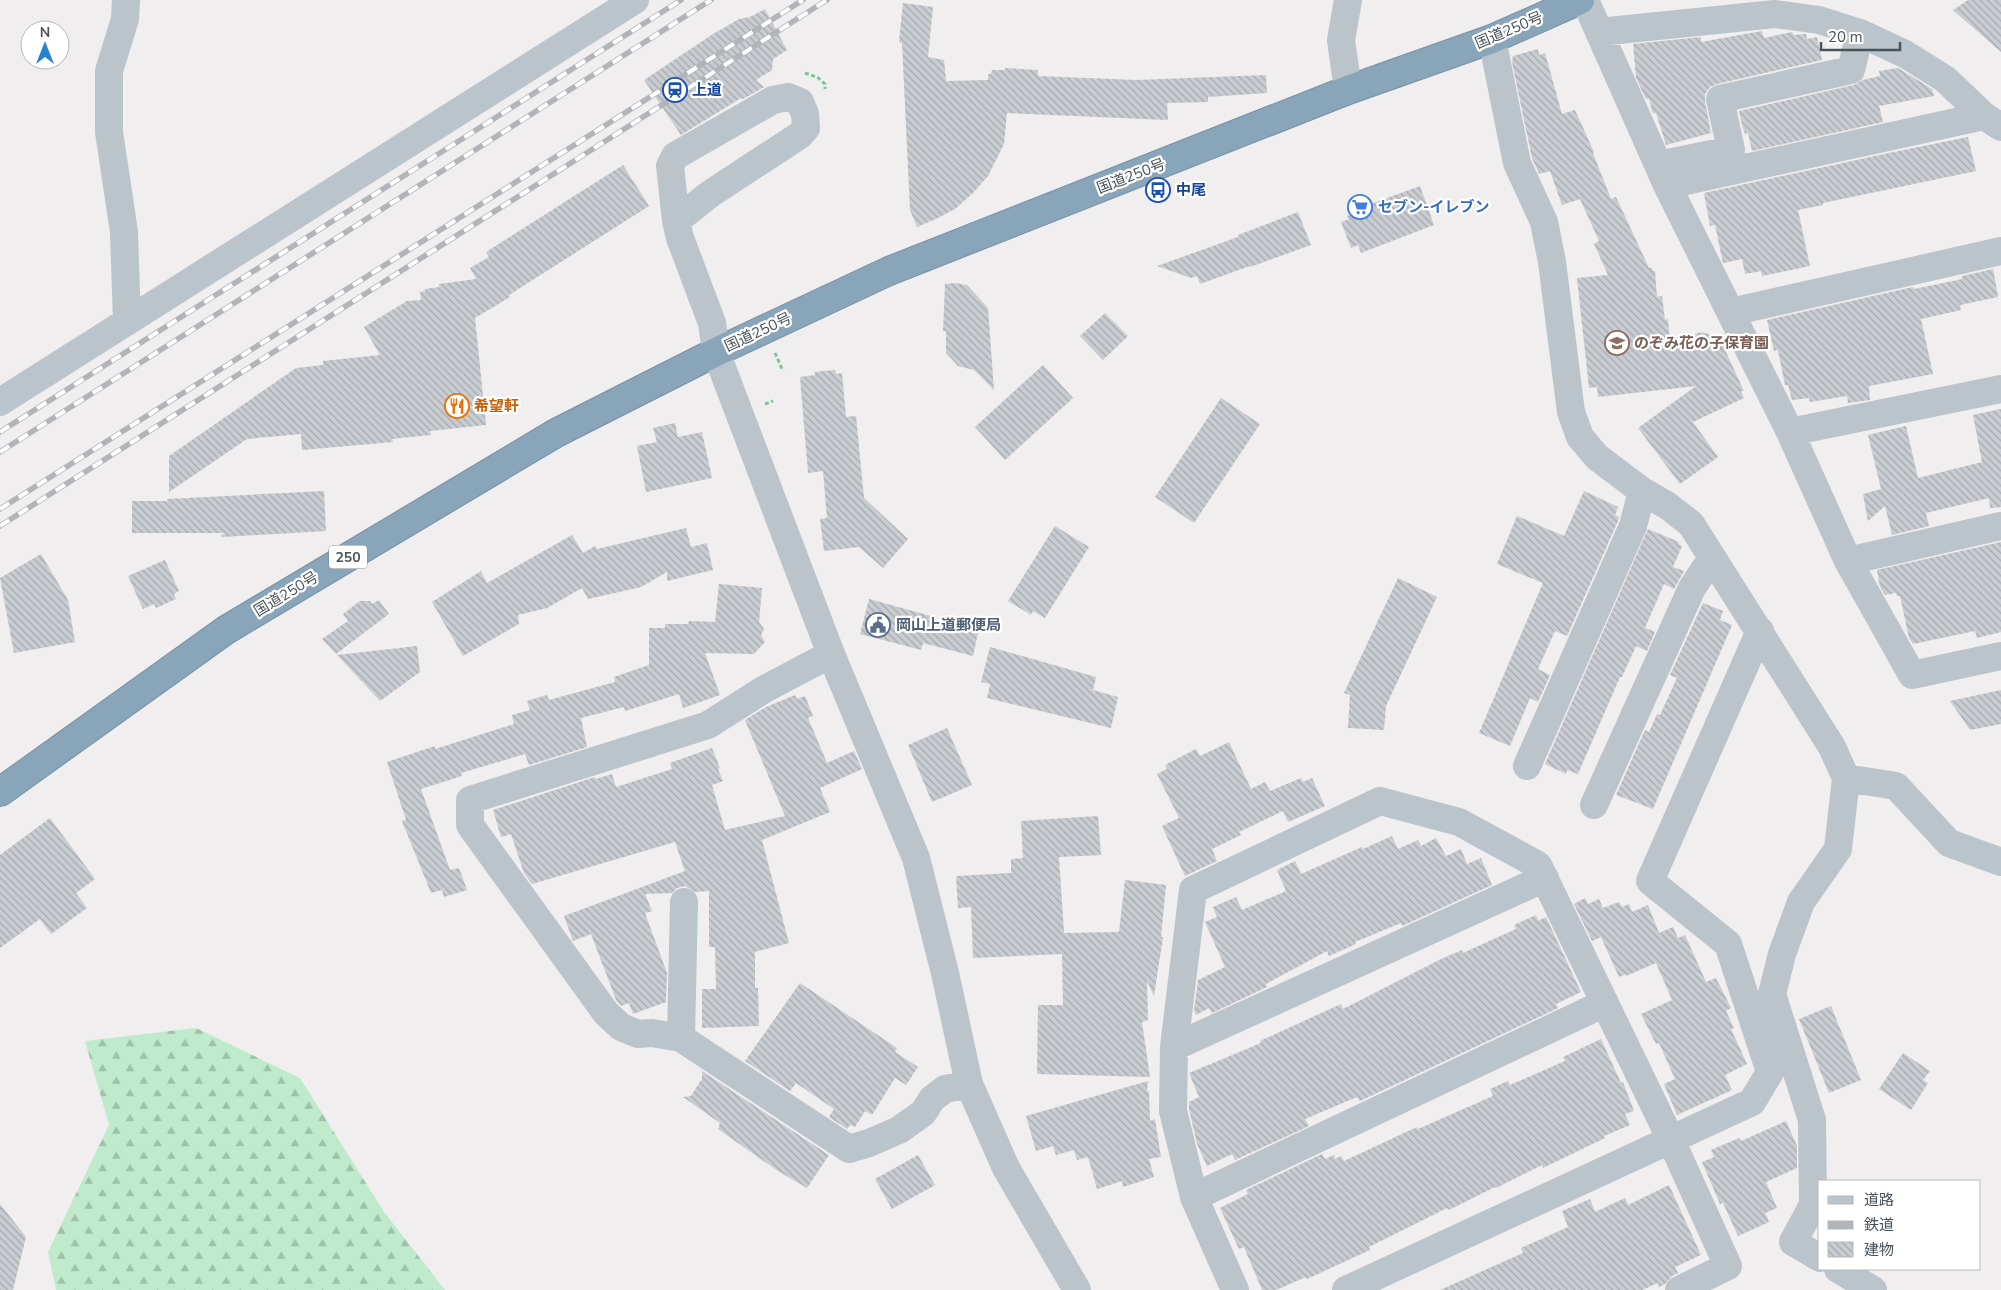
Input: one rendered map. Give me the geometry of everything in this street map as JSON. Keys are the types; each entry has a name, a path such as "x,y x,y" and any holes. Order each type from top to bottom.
{"highway":[{"name":"国道250号","path":"0,792 226,630 556,433 716,352 889,270 1348,90 1492,39 1580,0"}],"street":[{"path":"126,0 126,19 109,71 109,132 124,232 126,322"},
{"path":"0,402 635,0"},
{"path":"1348,0 1341,40 1348,90"},
{"path":"1585,0 1663,175 1790,432 1848,561 1912,675 2001,656"},
{"path":"1599,32 1776,14 1819,20 1860,33 1905,54 1945,79 1992,121"},
{"path":"1663,175 1730,150 1720,99 1851,70 1860,33"},
{"path":"1492,39 1517,163 1544,222 1552,262 1571,412 1580,437 1597,457 1642,491 1668,506 1691,524 1832,747 1846,778 1838,849 1801,902 1782,954 1772,994 1812,1120 1813,1205 1793,1242 1818,1257"},
{"path":"676,221 710,194 800,135 806,128 805,114 800,102 788,98 773,100 675,156 670,166 676,221 680,238 712,323 716,352 831,654 916,858 945,973 969,1084 1006,1168 1077,1290"},
{"path":"1663,175 1992,121"},
{"path":"1731,312 2001,251"},
{"path":"1790,432 2001,389"},
{"path":"1527,766 1633,526 1642,491"},
{"path":"1848,561 2001,526"},
{"path":"1594,804 1692,588 1712,558"},
{"path":"1346,1290 1752,1102 1770,1072 1728,944 1650,881 1760,631"},
{"path":"831,654 763,690 708,724 470,800 470,825 606,1013 621,1027 638,1034 652,1033 681,1038 849,1149 900,1130 923,1113 932,1099 945,1089 969,1084"},
{"path":"1846,778 1896,786 1949,843 2001,862"},
{"path":"1235,1290 1194,1197 1173,1111 1174,1047 1193,890 1380,802 1459,822 1538,865 1671,1140 1728,1266 1679,1290"},
{"path":"1174,1047 1544,878"},
{"path":"681,1038 684,902"},
{"path":"1194,1197 1605,1003"},
{"path":"1840,1270 1873,1290"}],"green space":[{"path":"196,1028 300,1078 384,1212 445,1290 56,1290 48,1252 109,1125 85,1041"}],"building":[{"path":"1968,0 2001,0 2001,52 1953,10"},
{"path":"903,3 933,7 928,57 944,60 946,81 988,80 988,74 991,74 992,70 1005,70 1005,68 1038,70 1038,76 1136,80 1266,75 1267,93 1208,97 1208,102 1167,103 1168,120 1007,113 1004,144 988,176 955,209 917,227 910,210 902,43 899,42"},
{"path":"765,9 787,50 773,59 772,70 756,80 764,87 743,99 741,98 681,135 644,80 713,34 739,19 750,17"},
{"path":"1762,31 1764,38 1792,32 1794,35 1806,34 1807,39 1817,37 1822,60 1710,87 1705,94 1705,102 1711,133 1666,145 1656,113 1653,114 1649,99 1646,99 1636,78 1633,44 1701,37 1701,42"},
{"path":"1538,49 1539,55 1545,53 1562,114 1575,110 1594,152 1611,199 1616,197 1649,268 1655,271 1657,297 1662,296 1665,320 1668,319 1670,343 1701,332 1719,337 1744,391 1741,391 1744,398 1693,422 1718,457 1680,484 1638,428 1696,386 1598,397 1597,387 1589,388 1577,278 1608,275 1594,244 1599,241 1580,199 1562,205 1550,171 1539,174 1532,158 1512,62 1513,56"},
{"path":"1898,68 1932,89 1934,96 1879,106 1883,122 1752,151 1748,133 1745,134 1739,111 1854,85 1863,80 1880,76 1879,71"},
{"path":"1968,137 1976,171 1798,210 1810,266 1762,276 1761,271 1745,274 1742,259 1723,263 1715,225 1710,226 1704,193"},
{"path":"623,165 649,206 475,318 486,425 430,431 431,435 392,439 393,442 302,450 301,434 247,439 169,492 169,456 296,368 323,365 323,361 380,355 364,327 407,301 421,300 420,292 425,291 425,289 439,287 439,284 476,279 470,268 489,257 486,252"},
{"path":"1420,186 1434,225 1361,253 1358,245 1351,248 1341,222 1349,219 1347,216 1358,212 1357,209"},
{"path":"1298,212 1311,245 1200,284 1197,276 1191,278 1157,266 1238,237 1238,235"},
{"path":"1993,269 1998,297 1960,305 1961,310 1921,319 1933,374 1869,386 1870,400 1848,403 1847,396 1810,402 1809,398 1792,400 1788,385 1785,385 1778,350 1774,351 1767,320 1913,287 1914,289 1962,279 1962,276"},
{"path":"945,284 967,285 988,308 994,390 974,370 958,366 946,353 946,331 943,331"},
{"path":"1105,313 1128,336 1103,360 1080,336"},
{"path":"1043,365 1073,398 1005,460 975,427"},
{"path":"835,370 836,374 842,373 846,417 856,416 864,498 908,539 883,568 859,547 824,551 820,519 827,518 823,471 808,473 800,377 815,375 815,372"},
{"path":"1221,398 1260,424 1194,523 1155,497"},
{"path":"2001,409 2001,507 1990,508 1989,498 1926,513 1929,526 1892,535 1885,506 1868,521 1863,494 1881,489 1868,435 1906,426 1918,478 1982,462 1973,415"},
{"path":"675,423 678,437 702,432 712,478 646,492 637,446 657,442 653,428"},
{"path":"324,491 326,531 222,537 221,535 226,533 132,533 132,501 167,501 167,499"},
{"path":"1584,491 1618,507 1615,515 1619,517 1618,521 1567,636 1555,631 1538,669 1550,675 1538,702 1530,698 1510,746 1479,733 1543,583 1497,564 1517,516 1564,536"},
{"path":"1055,526 1089,547 1045,618 1033,611 1031,615 1008,601"},
{"path":"686,528 691,547 707,543 713,570 667,581 667,572 641,587 588,599 582,588 547,608 518,615 519,624 463,656 432,602 481,571 487,583 572,535 583,553 595,546 597,549"},
{"path":"1648,529 1679,542 1678,544 1682,546 1673,567 1684,571 1674,589 1664,584 1645,628 1655,632 1647,651 1636,646 1622,677 1620,677 1578,774 1567,770 1566,774 1545,764"},
{"path":"2001,542 2001,632 1977,638 1975,631 1913,644 1909,638 1900,596 1897,596 1896,593 1885,595 1880,587 1877,570"},
{"path":"41,554 68,600 75,642 14,653 0,578"},
{"path":"165,560 179,591 174,594 176,599 156,608 154,604 143,609 128,576"},
{"path":"1398,578 1437,597 1386,706 1384,730 1348,728 1350,695 1344,693"},
{"path":"719,584 762,588 759,622 764,629 761,635 765,642 754,654 705,653 720,695 683,708 679,694 625,711 624,707 581,718 587,747 529,765 525,754 461,773 462,776 421,789 450,870 459,868 467,890 444,897 442,890 431,893 402,821 406,820 387,762 435,746 435,749 514,724 512,715 530,710 527,701 547,695 549,700 615,682 614,677 649,665 649,628 665,628 665,624 688,624 689,621 715,622"},
{"path":"869,599 931,616 929,621 978,633 973,656 923,643 921,650 860,634"},
{"path":"379,600 389,614 336,654 322,639 348,621 343,614 360,601 370,601 372,604"},
{"path":"1703,603 1723,611 1720,620 1732,625 1653,809 1616,795 1645,730 1649,732 1657,714 1660,715 1677,678 1670,675"},
{"path":"417,646 420,672 380,701 337,655"},
{"path":"990,647 1096,677 1093,690 1118,697 1111,728 987,698 990,684 981,682"},
{"path":"2001,690 2001,724 1970,730 1950,701"},
{"path":"795,695 797,699 805,696 813,716 808,718 827,763 854,751 862,769 820,788 830,812 762,840 789,943 754,952 755,988 758,988 759,1026 702,1028 702,989 716,989 715,947 709,947 709,891 695,892 685,886 677,888 672,893 645,894 652,911 645,913 667,973 666,1002 633,1014 629,1003 621,1006 616,1000 591,934 573,941 564,916 685,871 675,842 532,884 524,873 511,834 501,837 493,810 595,777 596,779 612,774 616,787 672,769 670,763 712,748 723,781 712,785 725,830 785,816 745,720 766,707"},
{"path":"947,728 972,785 932,802 908,745"},
{"path":"1229,742 1251,789 1265,782 1270,791 1301,778 1303,782 1312,778 1325,806 1288,822 1283,811 1239,832 1241,835 1212,849 1217,861 1185,876 1162,826 1179,818 1157,774 1167,769 1165,765 1196,749 1200,756"},
{"path":"1098,816 1101,855 1059,857 1064,933 1119,932 1125,880 1166,885 1161,937 1163,937 1154,996 1147,981 1148,1020 1142,1022 1150,1077 1037,1074 1038,1005 1063,1005 1062,954 973,958 971,907 958,908 956,876 1011,873 1011,859 1023,858 1021,821"},
{"path":"50,818 95,879 76,893 87,908 51,934 40,919 0,948 0,855"},
{"path":"1392,836 1398,849 1418,840 1421,846 1436,838 1446,856 1461,849 1467,864 1481,858 1492,885 1402,926 1401,923 1355,942 1356,944 1329,956 1327,951 1266,984 1267,987 1212,1013 1209,1008 1196,1015 1194,1011 1198,980 1225,967 1205,922 1217,917 1213,907 1236,897 1242,910 1286,891 1277,870 1295,861 1301,874"},
{"path":"1585,898 1588,904 1599,899 1603,908 1619,902 1622,907 1629,904 1632,912 1648,905 1659,933 1673,927 1678,938 1685,935 1706,982 1716,978 1731,1008 1726,1011 1734,1028 1731,1029 1747,1064 1725,1075 1732,1090 1677,1115 1664,1084 1675,1079 1659,1043 1656,1044 1641,1014 1672,1000 1656,963 1626,976 1626,974 1619,977 1601,937 1592,941 1574,904"},
{"path":"1536,915 1538,921 1546,917 1581,992 1556,1004 1558,1008 1360,1101 1357,1097 1305,1119 1309,1126 1235,1160 1232,1154 1207,1166 1197,1144 1189,1109 1189,1102 1199,1097 1189,1073 1261,1043 1260,1041 1341,1004 1343,1009 1441,959 1462,950 1463,953 1516,929 1514,925"},
{"path":"800,983 897,1048 895,1052 918,1067 906,1085 895,1078 872,1115 865,1111 855,1127 850,1125 847,1129 829,1117 834,1109 796,1083 790,1091 745,1061"},
{"path":"1831,1006 1861,1080 1829,1093 1799,1019"},
{"path":"1601,1039 1621,1083 1623,1082 1634,1111 1625,1114 1630,1125 1604,1136 1605,1138 1543,1168 1542,1165 1449,1210 1447,1208 1369,1247 1370,1250 1307,1279 1306,1277 1276,1290 1262,1290 1244,1247 1239,1249 1220,1208 1248,1194 1246,1190 1322,1154 1325,1159 1334,1155 1335,1159 1341,1156 1344,1161 1417,1127 1418,1129 1493,1096 1490,1089 1508,1081 1510,1085 1565,1061 1563,1057"},
{"path":"1903,1053 1930,1071 1923,1080 1928,1083 1911,1110 1879,1089"},
{"path":"702,1071 829,1155 807,1188 778,1171 718,1129 720,1123 683,1097 691,1096 702,1079"},
{"path":"1148,1081 1147,1092 1149,1091 1150,1121 1155,1119 1161,1157 1149,1159 1154,1177 1123,1187 1122,1181 1097,1189 1088,1157 1077,1160 1074,1150 1056,1155 1053,1146 1036,1151 1026,1116"},
{"path":"1786,1121 1797,1146 1797,1168 1766,1182 1777,1208 1765,1213 1769,1222 1738,1236 1723,1203 1720,1204 1702,1162 1714,1157 1711,1150 1739,1138 1741,1141"},
{"path":"918,1155 935,1185 892,1209 875,1179"},
{"path":"1669,1185 1701,1255 1675,1267 1678,1273 1659,1287 1658,1283 1642,1290 1440,1290 1523,1253 1521,1248 1568,1227 1562,1211 1590,1199 1595,1212 1625,1198 1628,1205"},
{"path":"0,1204 26,1237 13,1290 0,1290"}],"railway":[{"path":"0,432 681,0"},
{"path":"0,452 711,0"},
{"path":"0,509 803,0"},
{"path":"0,526 827,0"}],"place":[{"name":"上道","path":"675,90"},
{"name":"中尾","path":"1158,190"},
{"name":"セブン-イレブン","path":"1360,207"},
{"name":"のぞみ花の子保育園","path":"1617,343"},
{"name":"希望軒","path":"457,406"},
{"name":"岡山上道郵便局","path":"878,625"}]}
